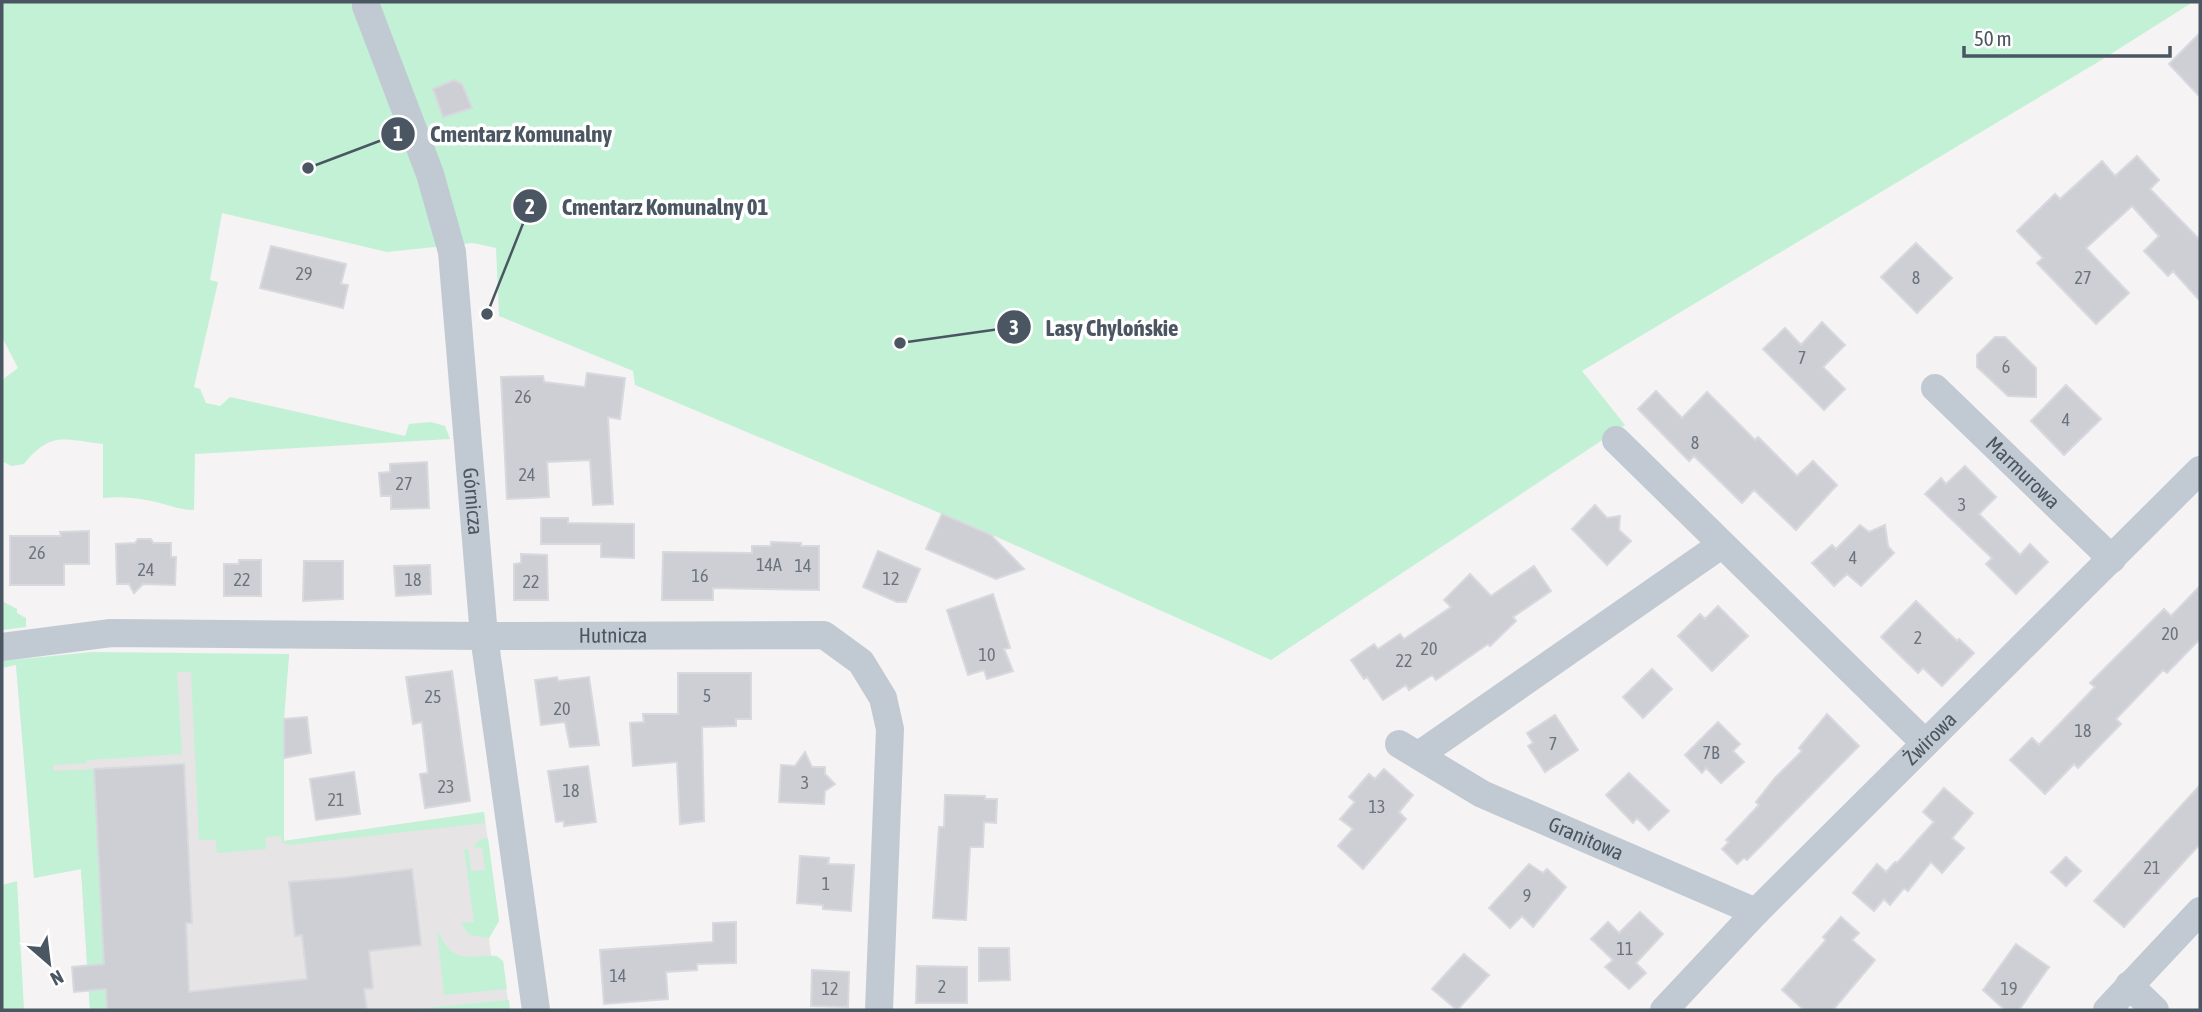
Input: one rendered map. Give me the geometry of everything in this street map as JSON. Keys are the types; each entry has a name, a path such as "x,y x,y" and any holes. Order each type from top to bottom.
{"street":[{"name":"Górnicza","path":"366,6 430,174 452,252 484,636 536,1010"},
{"name":"Marmurowa","path":"1935,388 2112,559"},
{"path":"1616,440 1925,743"},
{"name":"Żwirowa","path":"1664,1010 1756,912 2200,470"},
{"name":"Granitowa","path":"1721,545 1409,750 1482,794 1756,912"},
{"name":"Hutnicza","path":"2,647 111,633 824,635 861,662 883,698 890,729 879,1010"},
{"path":"2107,1010 2200,911"},
{"path":"2129,985 2155,1010"}],"shaded area":[{"path":"289,654 284,719 284,841 484,812 499,921 489,938 491,955 503,961 509,1010 90,1010 81,869 34,878 16,665"}],"green space":[{"path":"2,2 2193,2 2098,62 1582,371 1625,425 1271,660 997,537 635,385 633,371 499,316 496,248 473,243 387,252 222,213 210,280 218,282 194,387 200,389 206,403 220,406 230,397 405,436 409,424 431,422 445,426 450,439 195,454 194,510 139,499 103,498 103,444 59,440 42,446 24,464 11,466 2,461 2,380 18,368 2,337"},
{"path":"2,601 17,609 17,613 26,618 26,627 2,630"},
{"path":"92,652 289,654 284,719 284,841 484,812 485,823 289,845 283,843 280,836 266,837 266,849 217,853 216,840 199,840 191,672 177,672 182,754 53,765 53,771 94,769 107,1010 90,1010 81,869 34,878 16,665 2,668 2,661"},
{"path":"488,838 499,921 489,938 469,935 461,923 474,922 464,850 468,849 471,871 485,870 482,847 474,846 479,840"},
{"path":"17,881 24,1010 2,1010 2,885"},
{"path":"437,930 449,949 461,956 497,956 503,961 507,989 444,995"},
{"path":"509,1000 510,1010 404,1010"}],"building":[{"path":"2200,33 2200,97 2169,64"},
{"path":"454,80 462,84 472,108 443,117 433,89"},
{"path":"2137,156 2159,180 2150,189 2200,240 2200,301 2173,271 2168,276 2144,251 2159,236 2132,206 2086,248 2129,293 2096,324 2037,263 2043,258 2017,231 2055,194 2060,199 2102,161 2115,176"},
{"path":"1916,243 1952,278 1917,313 1881,277"},
{"path":"271,246 346,264 341,284 348,285 343,308 260,288"},
{"path":"1822,322 1845,345 1823,367 1845,389 1824,410 1763,349 1785,328 1801,345"},
{"path":"1995,337 2005,337 2036,368 2036,397 2008,396 1977,367 1977,355"},
{"path":"587,373 625,378 620,419 608,417 613,504 593,505 590,460 547,462 549,497 507,499 501,377 543,376 544,382 585,387"},
{"path":"2066,385 2101,419 2064,455 2031,421"},
{"path":"1656,391 1682,418 1707,392 1755,440 1758,437 1797,476 1813,461 1837,485 1796,530 1754,490 1742,503 1694,456 1689,461 1638,409"},
{"path":"427,462 429,508 391,509 391,496 381,496 379,473 390,472 390,464"},
{"path":"1965,466 1996,497 1979,514 2020,555 2030,544 2048,562 2016,594 1986,564 1992,558 1925,494 1941,478 1946,484"},
{"path":"1595,505 1607,518 1620,516 1619,530 1631,541 1607,565 1572,529"},
{"path":"942,514 991,535 1024,569 996,579 926,549"},
{"path":"541,518 568,518 568,523 634,524 634,558 601,557 601,544 541,544"},
{"path":"1860,525 1869,532 1885,525 1888,546 1894,553 1861,586 1847,574 1834,586 1812,563 1832,545 1836,549"},
{"path":"89,531 89,564 64,564 64,585 10,585 10,536 61,536 60,532"},
{"path":"138,539 151,539 153,543 171,543 171,557 176,557 175,585 143,584 134,593 129,584 117,584 116,544 135,543"},
{"path":"771,542 819,546 819,590 713,588 713,600 662,600 663,552 752,553 752,546 771,546"},
{"path":"878,551 920,569 906,602 897,602 863,587"},
{"path":"521,554 547,555 548,600 514,600 514,564 521,563"},
{"path":"239,560 261,560 261,596 224,596 224,564 239,564"},
{"path":"304,561 343,561 343,599 303,601"},
{"path":"430,565 431,594 396,596 394,566"},
{"path":"1534,566 1551,591 1513,617 1516,621 1490,646 1488,644 1436,680 1432,675 1409,690 1406,685 1383,700 1351,660 1374,644 1378,649 1400,634 1404,639 1451,607 1444,600 1470,574 1491,596"},
{"path":"2200,586 2200,639 2167,673 2163,670 2116,719 2121,724 2078,768 2074,764 2045,794 2010,760 2032,738 2039,745 2095,687 2090,683 2164,609 2171,616"},
{"path":"993,594 1010,648 1004,649 1013,671 987,679 984,670 968,675 947,610"},
{"path":"1916,601 1957,641 1959,639 1974,653 1942,686 1923,668 1918,673 1881,637"},
{"path":"1718,606 1748,636 1712,671 1678,636 1700,614 1705,619"},
{"path":"1652,669 1672,689 1643,718 1623,697"},
{"path":"452,671 470,801 425,808 420,774 428,773 422,722 413,724 406,677"},
{"path":"678,673 751,673 751,719 736,719 736,726 702,727 704,821 680,824 677,762 633,766 630,723 644,722 643,714 678,714"},
{"path":"557,677 558,681 589,677 599,745 570,747 565,722 541,725 535,680"},
{"path":"1827,714 1859,746 1747,860 1744,858 1737,864 1722,849 1729,842 1726,840 1759,805 1756,802 1802,751 1799,748"},
{"path":"1555,715 1578,750 1545,772 1528,746 1533,743 1527,733"},
{"path":"307,717 311,753 284,758 284,719"},
{"path":"1718,722 1740,744 1733,751 1744,762 1721,783 1706,768 1702,773 1685,755"},
{"path":"805,752 812,767 825,767 825,774 835,784 825,791 824,804 779,802 781,765 795,766"},
{"path":"184,764 192,923 186,923 189,992 307,979 302,935 295,936 289,882 412,869 421,945 369,951 373,988 364,989 367,1010 107,1010 106,989 74,992 72,967 104,964 94,769"},
{"path":"588,766 596,822 564,826 564,821 556,822 548,771"},
{"path":"1384,769 1413,795 1399,812 1406,819 1363,869 1338,846 1353,829 1340,819 1355,802 1349,797 1369,774 1375,779"},
{"path":"354,772 360,814 316,820 310,779"},
{"path":"1629,773 1669,811 1649,830 1637,818 1633,823 1606,795"},
{"path":"2200,785 2200,844 2124,927 2094,901"},
{"path":"1944,788 1973,813 1952,838 1964,848 1942,873 1931,862 1908,891 1904,888 1890,905 1884,899 1874,911 1853,893 1877,864 1886,872 1897,863 1934,822 1923,812"},
{"path":"945,795 997,799 996,823 984,822 983,847 970,847 966,920 933,918 939,827 944,827"},
{"path":"800,856 829,858 828,864 854,865 851,911 823,909 823,905 797,903"},
{"path":"2066,857 2081,871 2066,886 2051,872"},
{"path":"1529,864 1543,873 1547,869 1566,887 1533,927 1522,916 1510,928 1489,908"},
{"path":"1640,912 1663,934 1636,963 1646,973 1629,989 1605,967 1613,960 1591,939 1608,922 1619,933"},
{"path":"1841,917 1859,933 1852,940 1875,960 1833,1010 1804,1010 1782,990 1826,940 1823,937"},
{"path":"736,922 736,963 697,964 697,970 666,972 668,999 604,1004 600,950 713,942 713,923"},
{"path":"2016,944 2049,967 2019,1010 2005,1010 1983,990"},
{"path":"979,948 1009,948 1010,980 979,981"},
{"path":"1464,954 1489,975 1457,1010 1432,989"},
{"path":"917,966 967,967 967,1003 916,1003"},
{"path":"812,970 849,972 848,1007 811,1006"}],"place":[{"name":"Cmentarz Komunalny","path":"308,168"},
{"name":"Cmentarz Komunalny 01","path":"487,314"},
{"name":"Lasy Chylońskie","path":"900,343"}]}
